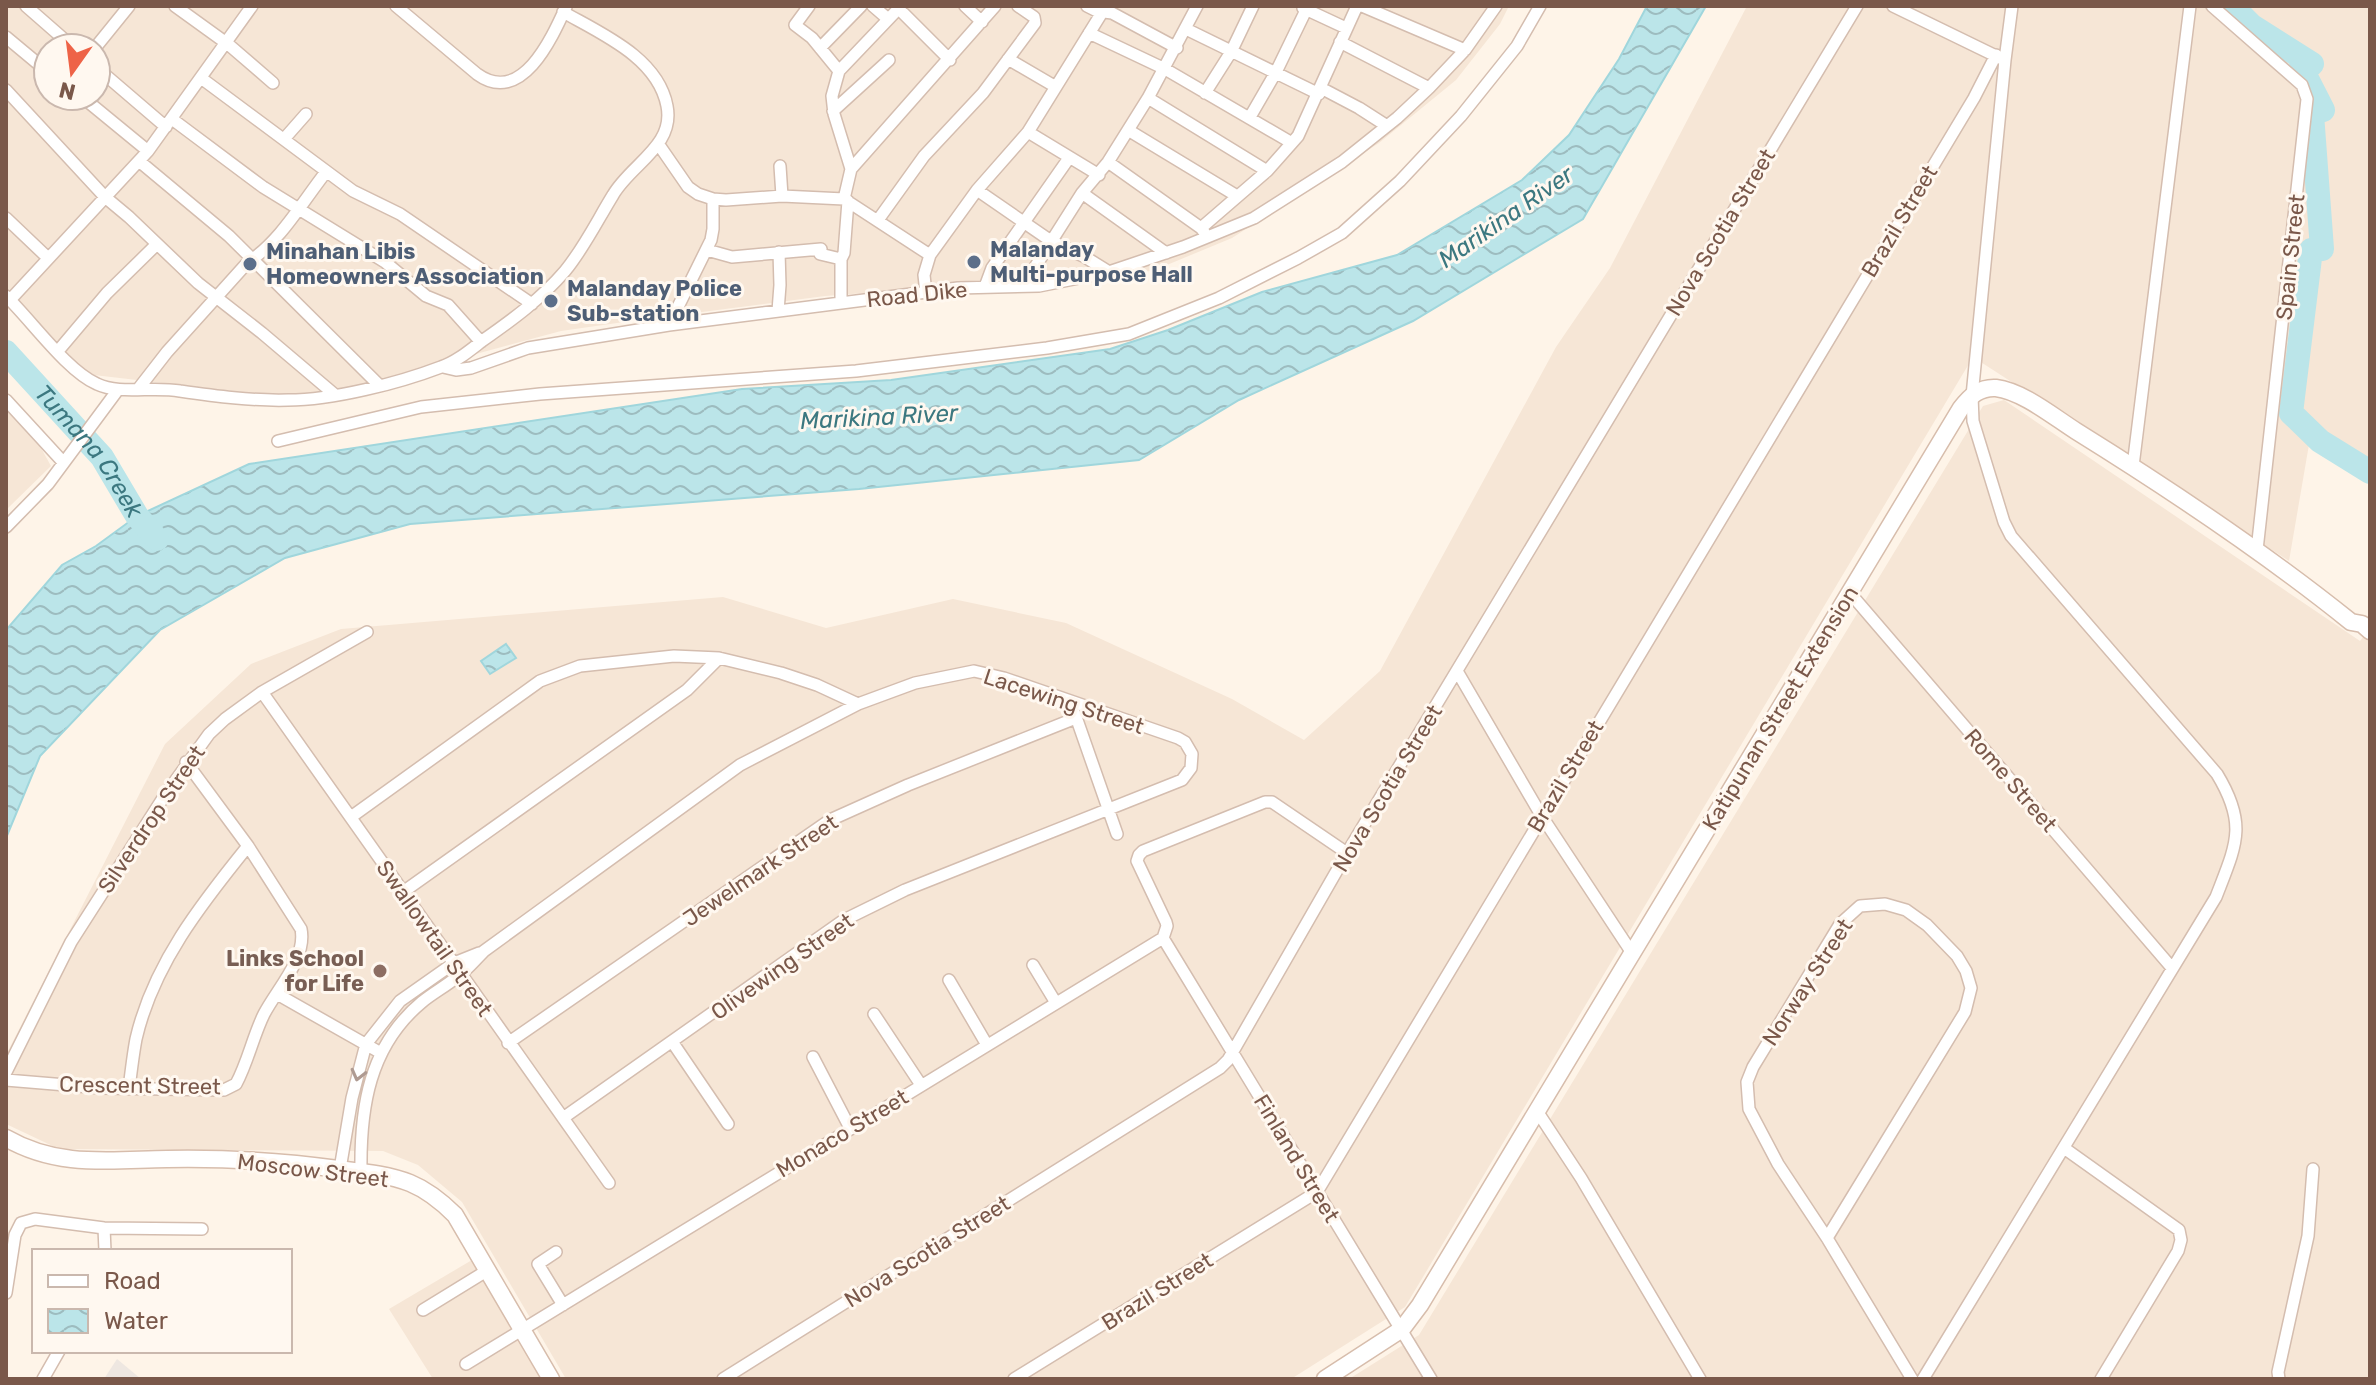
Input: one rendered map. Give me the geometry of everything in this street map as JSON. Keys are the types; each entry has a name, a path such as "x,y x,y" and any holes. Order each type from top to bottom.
{"street":[{"path":"26,6 56,32"},
{"path":"108,32 129,6"},
{"path":"175,6 229,45 273,83"},
{"path":"252,6 148,151 8,298 69,364 94,383 117,391 163,388 207,395 288,400 379,385 443,367 532,304 573,261 623,179 659,145 665,132 668,111 655,76 644,64 565,9 530,68 519,78 501,84 483,78 396,6"},
{"path":"809,6 794,24 812,38 839,71"},
{"path":"820,48 861,6"},
{"path":"873,6 888,19"},
{"path":"965,6 982,22"},
{"path":"851,169 995,6"},
{"path":"878,220 924,156 983,93 1035,23 1034,17 1018,6"},
{"path":"1087,6 1104,9 1177,48"},
{"path":"1023,286 1148,98 1197,6"},
{"path":"1205,93 1231,52 1253,6"},
{"path":"1108,162 1204,233 1298,136 1346,28 1360,6 1465,50"},
{"path":"278,441 421,407 540,394 856,371 1047,348 1129,334 1219,298 1342,233 1400,181 1461,116 1517,46 1540,6"},
{"name":"Nova Scotia Street","path":"723,1379 1220,1068 1234,1053 1347,853 1857,6"},
{"path":"1893,6 2000,58"},
{"path":"1923,1379 2216,897 2231,860 2236,837 2237,814 2217,774 2011,536 1973,421 1972,396 2000,58 2012,6"},
{"path":"2133,466 2190,6"},
{"name":"Spain Street","path":"2212,6 2302,85 2307,99 2257,550"},
{"path":"1250,117 1276,72 1305,7 1346,28"},
{"name":"Road Dike","path":"443,367 456,370 471,368 540,345 669,325 926,293 1039,286 1109,272 1166,253 1204,233 1254,218 1342,162 1429,88 1465,50 1490,7"},
{"path":"841,302 841,259 851,169 833,111 832,96 839,71 900,8 950,60"},
{"path":"926,293 924,275 930,255 977,190 1028,132 1104,9"},
{"path":"1186,29 1359,108 1387,126"},
{"path":"1089,33 1165,69 1292,143"},
{"path":"6,37 32,59"},
{"path":"1340,42 1429,88"},
{"name":"Brazil Street","path":"1014,1379 1317,1192 1541,815 2000,58"},
{"path":"1008,59 1056,87"},
{"path":"833,111 889,60"},
{"path":"201,78 353,191 400,214 532,304"},
{"path":"112,79 169,123 297,209 385,262 426,296 448,305 481,342"},
{"path":"6,90 105,197 215,298 334,394"},
{"path":"1148,98 1267,171"},
{"path":"100,112 148,151"},
{"path":"284,139 306,114"},
{"path":"1128,130 1237,196"},
{"path":"1028,132 1099,175"},
{"path":"659,145 688,187 698,194 713,199 782,196 846,200 930,255"},
{"path":"985,287 992,268 1069,158"},
{"path":"139,161 253,258 379,385"},
{"path":"780,166 782,196"},
{"path":"139,388 215,298 283,229 326,172"},
{"path":"977,190 1051,241 1109,272"},
{"path":"1082,193 1166,253"},
{"path":"669,325 707,250 713,229 713,199"},
{"path":"6,218 48,258"},
{"path":"58,351 107,293 157,244"},
{"path":"707,250 732,257 821,249 820,254 841,259"},
{"path":"778,311 779,252"},
{"path":"1972,396 1979,390 1989,388 1999,388 2021,396 2133,466 2257,550 2351,622 2362,624 2370,631"},
{"path":"6,527 48,484 117,391"},
{"name":"Katipunan Street Extension","path":"1325,1379 1402,1329 1420,1305 1961,408 1972,396"},
{"path":"6,400 63,462"},
{"name":"Rome Street","path":"1850,593 2172,968"},
{"path":"2351,622 2355,632 2370,645"},
{"name":"Silverdrop Street","path":"6,1072 71,942 186,762 217,726 262,692 367,632"},
{"path":"351,817 540,681 580,666 674,656 719,658 805,681 858,704"},
{"path":"403,892 687,690 719,658"},
{"name":"Lacewing Street","path":"484,951 740,765 858,704 915,683 974,671 1004,678 1185,742 1192,754 1191,768 1182,780 1108,808"},
{"path":"1457,671 1541,815 1632,953"},
{"name":"Swallowtail Street","path":"262,692 609,1183"},
{"path":"1072,703 1117,834"},
{"name":"Jewelmark Street","path":"508,1043 830,820 908,785 1076,718"},
{"name":"Crescent Street","path":"6,1080 129,1089 224,1090 236,1084 265,1012 303,940 301,929 248,846 186,762"},
{"path":"1163,938 1166,922 1137,861 1143,851 1265,802 1272,802 1347,853"},
{"name":"Olivewing Street","path":"563,1118 844,920 905,890 1108,808"},
{"path":"129,1089 136,1038 170,953 203,903 248,846"},
{"name":"Norway Street","path":"1827,1238 1965,1012 1971,988 1957,956 1927,925 1906,910 1885,904 1860,906 1840,924 1753,1067 1747,1082 1749,1109 1778,1164 1827,1238 1912,1379"},
{"name":"Finland Street","path":"1163,938 1431,1379"},
{"name":"Monaco Street","path":"466,1364 1163,938"},
{"path":"340,1169 352,1098 366,1044 400,1001 454,963 484,951"},
{"path":"361,1172 360,1135 370,1077 381,1053 410,1012 461,975 484,951"},
{"path":"1033,965 1056,1003"},
{"path":"949,980 987,1045"},
{"path":"277,994 381,1053"},
{"path":"400,1001 410,1012"},
{"path":"874,1014 921,1085"},
{"path":"673,1043 728,1124"},
{"path":"813,1057 850,1128"},
{"path":"1537,1111 1581,1178 1700,1379"},
{"name":"Moscow Street","path":"13,1142 48,1156 77,1160 228,1159 278,1162 361,1172 410,1183 442,1202 462,1226 551,1379"},
{"path":"2064,1148 2179,1230 2181,1240 2178,1251 2101,1379"},
{"path":"2279,1379 2308,1236 2313,1169"},
{"path":"6,1293 15,1235 21,1223 35,1219 104,1228 202,1229"},
{"path":"104,1228 105,1249"},
{"path":"556,1252 538,1264 563,1305"},
{"path":"423,1310 488,1270"},
{"path":"43,1379 58,1353"}],"shaded area":[{"path":"6,6 1509,6 1500,24 1456,80 1379,143 1232,238 1162,267 1117,281 1071,272 1037,280 825,296 617,323 561,331 358,386 283,397 85,374 6,295"},
{"path":"1747,6 2370,6 2370,466 2312,427 2289,561 1973,357 1405,1307 1291,1379 566,1379 462,1202 418,1165 383,1151 59,1149 6,1124 6,1055 165,744 251,664 341,629 723,597 826,628 953,599 1066,623 1232,699 1304,740 1380,671 1556,347 1610,268"},
{"path":"2004,400 2360,641 2370,628 2370,1379 1349,1379 1419,1335 1983,406"},
{"path":"6,409 41,448 51,466 6,510"},
{"path":"472,1260 544,1379 433,1379 389,1309"},
{"path":"117,1359 141,1379 104,1379"}],"water":[{"name":"Marikina River","path":"1647,6 1706,6 1583,219 1413,321 1239,400 1139,460 859,489 410,524 285,558 160,630 40,756 6,838 6,630 62,565 96,546 137,516 249,464 742,389 891,380 1110,349 1168,330 1262,292 1397,255 1522,180 1569,135 1619,59"},
{"path":"506,644 516,658 490,674 481,661"}],"waterway":[{"path":"2232,6 2252,26 2312,64 2301,67 2323,110 2312,114 2322,249 2311,250 2291,413 2320,441 2370,472"},
{"name":"Tumana Creek","path":"6,352 102,457 137,516 157,539"}],"place":[{"name":"Malanday Multi-purpose Hall","path":"974,262"},
{"name":"Minahan Libis Homeowners Association","path":"250,264"},
{"name":"Malanday Police Sub-station","path":"551,301"},
{"name":"Links School for Life","path":"380,971"}]}
